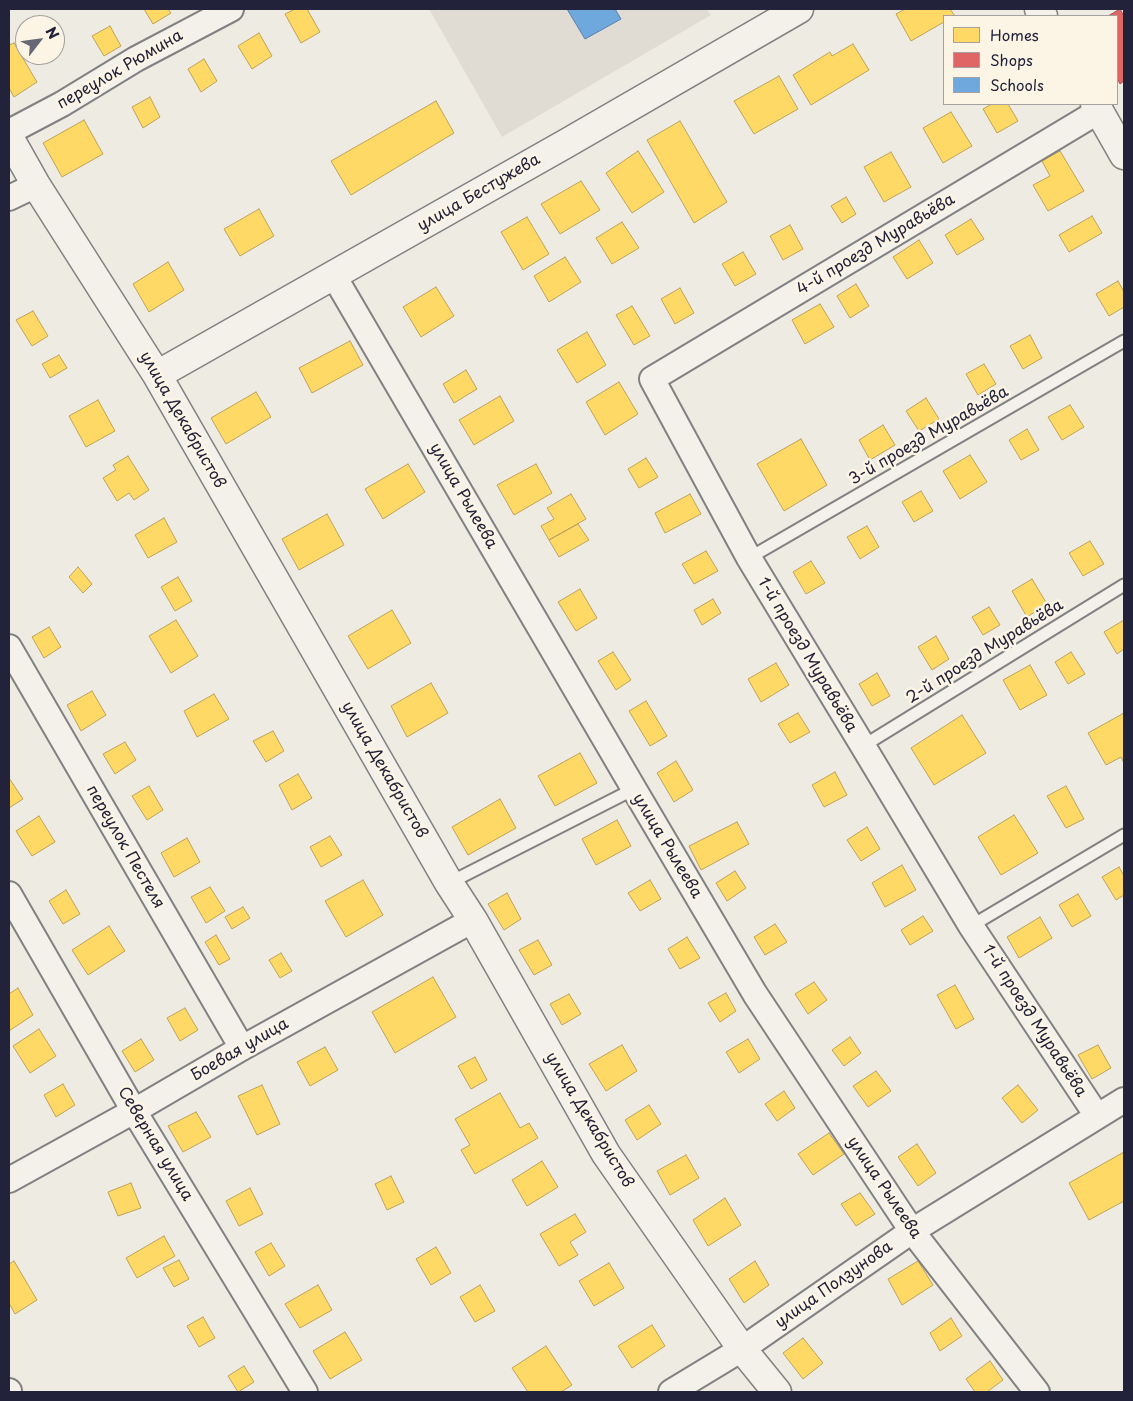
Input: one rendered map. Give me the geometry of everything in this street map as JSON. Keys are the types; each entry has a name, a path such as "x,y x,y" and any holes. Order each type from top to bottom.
{"street":[{"name":"переулок Рюмина","path":"9,132 62,104 136,59 231,9"},
{"name":"улица Бестужева","path":"157,375 334,276 799,9"},
{"path":"1097,107 1124,155"},
{"name":"4-й проезд Муравьёва","path":"652,379 1097,107"},
{"name":"улица Декабристов","path":"9,137 36,185 157,375 449,883 473,920 606,1154 742,1349 777,1392"},
{"path":"9,198 36,185"},
{"name":"улица Рылеева","path":"334,276 755,994 912,1231 1037,1392"},
{"name":"1-й проезд Муравьёва","path":"652,379 749,558 862,746 971,926 1097,1116"},
{"name":"переулок Пестеля","path":"9,647 242,1048"},
{"name":"Северная улица","path":"9,894 134,1111 305,1392"},
{"name":"Боевая улица","path":"9,1180 473,920"},
{"name":"улица Ползунова","path":"671,1392 742,1349 912,1231 1124,1100"}],"lane":[{"name":"3-й проезд Муравьёва","path":"749,558 1124,341"},
{"name":"2-й проезд Муравьёва","path":"862,746 1124,585"},
{"path":"449,883 634,789"},
{"path":"971,926 1124,835"}],"shaded area":[{"path":"429,9 707,9 711,15 502,137"}],"building: Homes":[{"path":"144,9 168,9 171,13 153,24"},
{"path":"295,9 307,9 320,32 301,43 285,14"},
{"path":"905,9 950,9 954,15 943,15 943,23 911,41 896,14"},
{"path":"110,26 121,46 104,56 92,36"},
{"path":"259,33 272,56 252,69 238,46"},
{"path":"14,43 15,45 15,65 27,65 37,82 14,97 9,88 9,45"},
{"path":"853,44 869,70 811,105 793,75 830,52 832,56"},
{"path":"204,59 217,81 201,92 188,69"},
{"path":"779,76 798,109 754,134 734,101"},
{"path":"150,97 160,117 143,128 132,107"},
{"path":"436,101 454,133 351,195 331,161"},
{"path":"990,105 1009,105 1018,121 997,133 983,109"},
{"path":"951,112 972,146 943,163 923,128"},
{"path":"84,120 103,154 62,177 43,143"},
{"path":"680,121 727,202 694,223 647,140"},
{"path":"638,151 664,192 632,213 606,173"},
{"path":"1060,151 1084,191 1048,211 1033,185 1050,176 1042,161"},
{"path":"891,152 911,187 884,202 864,167"},
{"path":"581,181 600,210 560,234 541,204"},
{"path":"846,197 856,214 842,223 831,206"},
{"path":"259,209 274,236 240,256 224,229"},
{"path":"1092,216 1102,233 1069,252 1059,235"},
{"path":"527,217 549,254 523,270 501,232"},
{"path":"971,219 984,239 957,255 945,235"},
{"path":"622,222 639,248 612,264 596,238"},
{"path":"790,225 803,249 783,260 770,236"},
{"path":"919,240 933,263 907,279 893,257"},
{"path":"743,252 756,274 735,286 722,264"},
{"path":"565,257 581,282 549,302 534,276"},
{"path":"168,262 184,290 149,312 133,284"},
{"path":"1118,281 1124,292 1124,307 1109,316 1096,294"},
{"path":"856,284 869,306 850,318 837,296"},
{"path":"436,287 454,316 421,337 403,307"},
{"path":"680,288 694,313 675,324 661,299"},
{"path":"820,304 834,327 805,344 792,320"},
{"path":"632,306 650,336 634,345 616,315"},
{"path":"33,311 48,336 32,346 16,320"},
{"path":"587,332 606,365 577,383 557,350"},
{"path":"1030,335 1042,358 1023,369 1010,346"},
{"path":"350,341 363,365 312,393 299,368"},
{"path":"59,355 67,368 50,378 42,364"},
{"path":"984,364 996,384 978,395 966,374"},
{"path":"466,370 477,389 454,403 443,384"},
{"path":"619,382 638,414 605,435 586,402"},
{"path":"256,392 271,417 226,444 211,418"},
{"path":"500,396 514,421 474,445 459,420"},
{"path":"926,398 939,419 919,431 906,411"},
{"path":"98,400 115,431 86,447 69,416"},
{"path":"1070,405 1084,427 1062,440 1048,417"},
{"path":"883,425 895,445 870,460 859,440"},
{"path":"1027,429 1039,450 1021,460 1009,440"},
{"path":"801,439 827,485 784,511 757,464"},
{"path":"970,455 987,482 960,499 943,471"},
{"path":"128,456 149,490 134,500 129,493 117,501 103,478 116,470 113,465"},
{"path":"646,458 658,477 639,488 628,469"},
{"path":"408,464 425,492 383,519 365,489"},
{"path":"536,464 552,493 514,515 497,485"},
{"path":"921,491 933,511 914,522 902,502"},
{"path":"571,494 586,519 549,540 541,526 554,519 547,508"},
{"path":"690,494 701,514 665,533 655,513"},
{"path":"327,514 344,545 299,570 282,539"},
{"path":"164,518 177,542 148,558 135,535"},
{"path":"578,524 589,540 559,557 549,540"},
{"path":"867,526 879,547 860,559 847,537"},
{"path":"1090,541 1104,564 1083,576 1069,553"},
{"path":"706,551 718,571 694,584 682,564"},
{"path":"811,561 825,583 806,594 793,572"},
{"path":"78,567 92,584 83,593 69,577"},
{"path":"178,577 192,601 175,611 161,587"},
{"path":"1032,579 1047,604 1027,617 1012,591"},
{"path":"580,589 597,618 576,631 558,602"},
{"path":"713,599 721,613 702,625 694,610"},
{"path":"989,607 1000,625 983,635 972,617"},
{"path":"392,610 411,643 368,669 348,636"},
{"path":"176,620 198,656 171,673 149,636"},
{"path":"1124,620 1124,649 1117,654 1104,632"},
{"path":"49,627 61,647 44,658 32,637"},
{"path":"936,636 949,659 932,670 918,647"},
{"path":"613,652 631,680 616,690 598,661"},
{"path":"1071,652 1085,674 1068,684 1055,662"},
{"path":"776,663 789,685 761,702 748,679"},
{"path":"1030,665 1047,695 1020,710 1003,680"},
{"path":"877,673 890,696 872,706 859,684"},
{"path":"431,683 448,713 407,737 391,706"},
{"path":"92,691 106,715 81,731 67,705"},
{"path":"214,694 229,719 197,737 184,711"},
{"path":"646,701 667,736 650,746 629,711"},
{"path":"798,713 810,732 790,743 778,724"},
{"path":"1124,713 1124,763 1121,757 1106,765 1088,733"},
{"path":"962,715 986,753 934,785 911,748"},
{"path":"273,731 284,751 266,762 253,741"},
{"path":"125,742 136,760 115,774 103,754"},
{"path":"580,753 597,783 555,806 538,776"},
{"path":"676,761 693,790 674,802 657,773"},
{"path":"835,772 847,795 824,807 812,785"},
{"path":"298,774 312,798 292,810 279,785"},
{"path":"9,778 23,799 9,808"},
{"path":"149,786 163,810 147,820 132,796"},
{"path":"1066,786 1084,819 1066,828 1047,796"},
{"path":"500,799 516,828 468,855 452,827"},
{"path":"1014,815 1038,853 1001,875 978,837"},
{"path":"39,816 55,842 32,856 16,831"},
{"path":"617,820 631,846 596,865 582,839"},
{"path":"737,822 749,844 701,870 689,846"},
{"path":"867,827 880,849 861,861 847,840"},
{"path":"330,836 342,855 321,867 310,847"},
{"path":"187,838 200,862 174,877 161,853"},
{"path":"902,865 916,890 885,907 872,883"},
{"path":"1119,867 1124,876 1124,895 1116,900 1102,877"},
{"path":"735,871 746,888 727,901 716,883"},
{"path":"363,880 383,915 346,937 325,901"},
{"path":"650,880 661,899 640,911 628,893"},
{"path":"210,887 225,911 206,923 191,897"},
{"path":"66,890 80,914 63,924 49,901"},
{"path":"507,893 521,919 504,930 488,904"},
{"path":"1078,894 1091,916 1072,927 1059,905"},
{"path":"243,907 250,918 232,929 225,917"},
{"path":"923,916 933,931 910,945 901,930"},
{"path":"1040,917 1052,938 1019,958 1007,937"},
{"path":"775,924 787,942 765,955 754,937"},
{"path":"109,926 125,951 88,975 72,950"},
{"path":"216,935 230,959 219,965 205,942"},
{"path":"687,937 700,958 680,969 668,949"},
{"path":"538,940 552,965 534,975 519,950"},
{"path":"281,953 292,971 280,978 269,960"},
{"path":"433,977 456,1017 395,1053 372,1012"},
{"path":"814,982 827,1000 808,1014 795,994"},
{"path":"955,985 974,1019 956,1029 937,995"},
{"path":"18,988 33,1015 9,1031 9,994"},
{"path":"726,993 736,1011 720,1022 708,1003"},
{"path":"569,994 581,1014 562,1025 550,1004"},
{"path":"185,1008 198,1030 180,1041 167,1018"},
{"path":"39,1029 56,1056 30,1073 13,1046"},
{"path":"850,1037 861,1053 844,1066 832,1050"},
{"path":"141,1039 154,1060 135,1072 122,1051"},
{"path":"748,1039 760,1059 739,1073 726,1052"},
{"path":"622,1045 637,1071 606,1091 589,1064"},
{"path":"1098,1045 1111,1068 1092,1079 1078,1055"},
{"path":"325,1047 338,1070 310,1086 297,1062"},
{"path":"475,1057 487,1080 471,1089 458,1066"},
{"path":"876,1071 891,1091 868,1107 853,1086"},
{"path":"63,1084 75,1105 56,1117 44,1095"},
{"path":"262,1085 280,1124 257,1135 238,1096"},
{"path":"1018,1085 1038,1110 1022,1123 1002,1098"},
{"path":"784,1091 795,1108 777,1121 765,1104"},
{"path":"500,1093 520,1128 529,1123 538,1138 475,1174 461,1150 470,1145 455,1119"},
{"path":"649,1105 661,1124 637,1140 625,1120"},
{"path":"196,1112 211,1137 183,1152 168,1126"},
{"path":"829,1133 844,1154 813,1175 798,1154"},
{"path":"917,1144 936,1173 918,1186 898,1157"},
{"path":"1124,1152 1124,1201 1089,1220 1069,1183"},
{"path":"686,1155 699,1178 670,1195 657,1171"},
{"path":"542,1161 558,1187 527,1206 512,1180"},
{"path":"391,1176 404,1202 387,1210 375,1184"},
{"path":"131,1183 141,1208 118,1216 108,1192"},
{"path":"250,1188 263,1214 239,1226 226,1201"},
{"path":"860,1193 875,1214 856,1226 841,1204"},
{"path":"725,1198 741,1225 708,1246 693,1220"},
{"path":"575,1214 586,1232 570,1242 578,1255 559,1266 540,1234"},
{"path":"164,1236 175,1256 137,1278 126,1258"},
{"path":"271,1243 285,1266 269,1276 255,1252"},
{"path":"436,1247 451,1273 431,1285 416,1259"},
{"path":"179,1260 189,1279 174,1287 163,1268"},
{"path":"14,1261 37,1300 15,1314 9,1303 9,1264"},
{"path":"755,1261 769,1285 744,1303 729,1279"},
{"path":"918,1261 933,1285 902,1305 888,1279"},
{"path":"609,1263 624,1288 594,1306 579,1281"},
{"path":"318,1285 332,1310 300,1328 285,1304"},
{"path":"480,1285 495,1311 475,1322 460,1297"},
{"path":"203,1317 215,1338 199,1347 187,1326"},
{"path":"951,1318 962,1336 940,1351 930,1333"},
{"path":"652,1325 665,1346 632,1368 618,1346"},
{"path":"345,1332 362,1360 330,1379 313,1351"},
{"path":"803,1338 823,1363 803,1379 783,1353"},
{"path":"546,1346 572,1385 561,1392 528,1392 512,1368"},
{"path":"990,1361 1003,1380 987,1392 975,1392 966,1379"},
{"path":"244,1366 254,1382 238,1392 228,1376"}],"building: Shops":[{"path":"1120,9 1124,16 1124,81 1120,84 1118,80 1118,15 1110,15"}],"building: Schools":[{"path":"567,9 615,9 621,19 585,39"}]}
